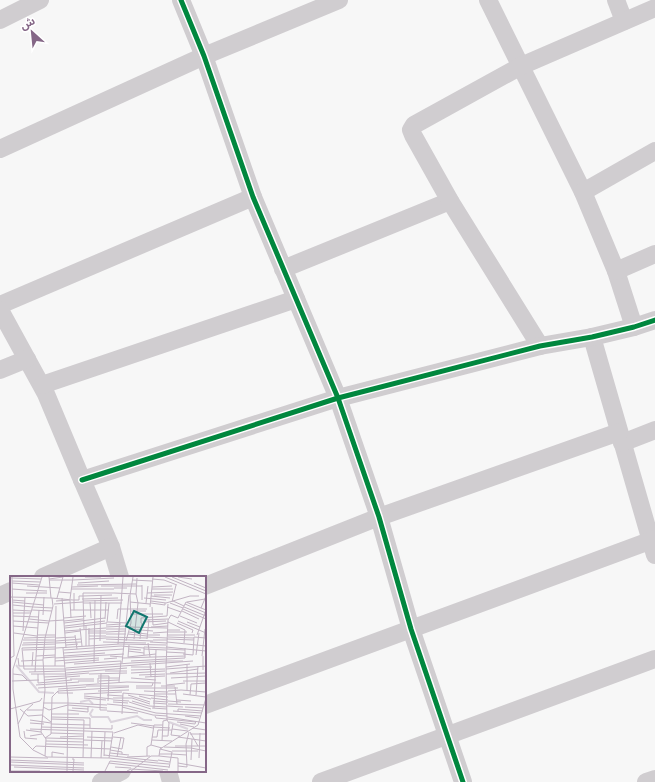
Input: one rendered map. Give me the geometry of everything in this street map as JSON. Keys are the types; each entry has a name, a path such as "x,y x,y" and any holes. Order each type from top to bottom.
{"street":[{"path":"0,20 40,0"},
{"path":"181,0 204,56 253,197 338,398 378,517 412,629 463,782"},
{"path":"0,149 204,56 339,0"},
{"path":"488,0 583,192 616,271 634,327"},
{"path":"616,0 624,21"},
{"path":"540,346 450,201 411,130 414,125 521,66 655,8"},
{"path":"583,192 655,151"},
{"path":"0,305 253,197"},
{"path":"283,269 450,201"},
{"path":"616,271 655,254"},
{"path":"42,385 296,298"},
{"path":"0,310 42,385 111,547 120,576"},
{"path":"82,480 338,398 540,346 592,337 634,327 655,320"},
{"path":"206,705 412,629 654,545 592,337"},
{"path":"0,370 27,359"},
{"path":"206,586 378,517 621,437 655,430"},
{"path":"45,576 111,547"},
{"path":"0,596 10,591"},
{"path":"321,782 655,659"},
{"path":"101,782 120,772"},
{"path":"168,772 170,782"},
{"path":"646,782 655,779"}],"cycle path":[{"path":"181,0 204,56 253,197 338,398 379,517 411,629 463,782"},
{"path":"82,480 338,398 540,346 592,337 634,327 655,320"}]}
